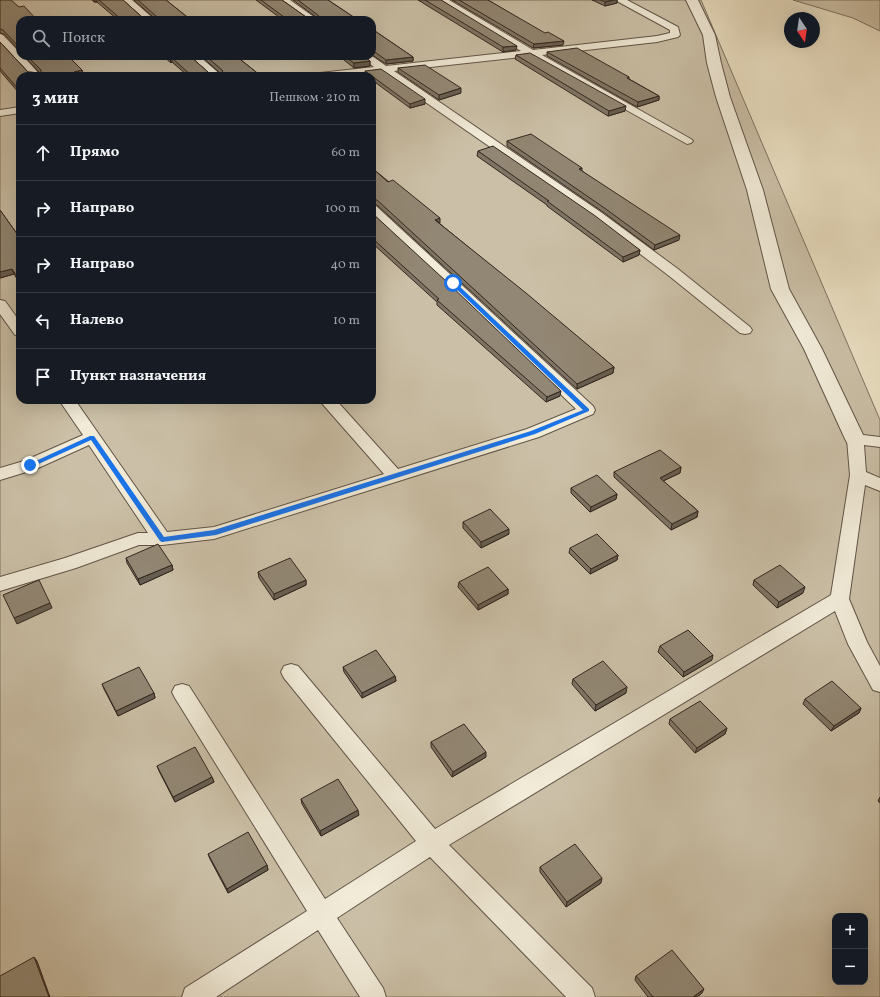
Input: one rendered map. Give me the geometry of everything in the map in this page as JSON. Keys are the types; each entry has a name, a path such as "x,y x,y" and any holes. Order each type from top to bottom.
{"street":[{"path":"692,0 710,35 714,63 723,97 755,190 780,289 813,349 855,439"}],"lane":[{"path":"126,0 145,16"},
{"path":"284,0 307,16"},
{"path":"442,0 687,141"},
{"path":"356,72 657,39 675,35 675,29 620,0"},
{"path":"0,37 16,54"},
{"path":"21,60 32,72"},
{"path":"198,60 212,72"},
{"path":"371,60 598,216 674,272 744,330"},
{"path":"0,112 16,110"},
{"path":"0,584 70,563 138,539 162,539 214,533 533,433 587,410 453,283 376,213"},
{"path":"0,304 16,326"},
{"path":"70,404 162,539"},
{"path":"331,404 395,476"},
{"path":"0,474 30,465 92,437"},
{"path":"880,442 855,439 858,475 840,599 858,644 880,684"},
{"path":"858,475 880,485"},
{"path":"194,997 432,843 840,599"},
{"path":"291,672 432,843 584,997"},
{"path":"182,692 374,997"}],"shaded area":[{"path":"0,0 701,0 880,420 880,997 0,997"},
{"path":"793,0 880,0 880,31 853,18"}],"building":[{"path":"0,0 11,0 19,7 24,6 33,16 16,16 16,44 3,30 0,29"},
{"path":"99,0 123,0 141,16 117,16"},
{"path":"138,0 166,0 186,16 156,16"},
{"path":"261,0 282,0 305,16 283,16"},
{"path":"298,0 328,0 352,16 319,16"},
{"path":"425,0 441,0 517,46 503,47"},
{"path":"459,0 488,0 545,33 548,32 564,41 534,44"},
{"path":"601,0 613,0 605,2"},
{"path":"376,32 413,57 386,60 376,53"},
{"path":"0,42 28,72 16,72 16,86 0,68"},
{"path":"577,48 629,77 627,78 659,96 638,102 547,52"},
{"path":"530,53 626,106 609,111 516,55"},
{"path":"31,60 72,60 82,70 74,72 41,72 41,70"},
{"path":"174,60 194,60 208,72 188,72"},
{"path":"211,60 241,60 256,72 222,72 223,71"},
{"path":"350,60 370,61 354,63"},
{"path":"425,65 461,88 439,95 398,68"},
{"path":"381,69 425,99 410,104 376,79 376,72 365,71"},
{"path":"531,134 582,168 579,169 680,235 655,245 507,141"},
{"path":"493,146 594,215 640,250 623,257 547,201 549,201 478,151"},
{"path":"376,172 388,182 393,180 440,218 435,220 526,293 614,367 577,384 377,200"},
{"path":"0,210 16,232 16,275 12,269 0,272"},
{"path":"376,217 561,391 547,397 437,300 439,299 376,242"},
{"path":"660,450 681,467 660,478 698,511 672,524 614,472"},
{"path":"597,475 617,494 591,507 571,488"},
{"path":"490,509 509,529 481,542 463,522"},
{"path":"597,534 618,555 591,569 570,548"},
{"path":"158,544 172,565 138,579 126,558"},
{"path":"290,558 306,580 274,594 258,572"},
{"path":"780,565 805,587 779,602 754,580"},
{"path":"488,567 508,589 478,605 459,582"},
{"path":"39,580 50,603 14,618 3,595"},
{"path":"688,630 713,655 684,672 660,646"},
{"path":"376,650 395,676 362,693 343,667"},
{"path":"603,661 627,687 596,705 573,679"},
{"path":"139,667 154,693 116,711 102,684"},
{"path":"832,681 861,708 834,726 805,699"},
{"path":"700,701 727,728 697,748 670,719"},
{"path":"464,724 486,752 453,772 431,742"},
{"path":"195,747 212,777 173,797 157,766"},
{"path":"338,779 358,810 320,831 301,799"},
{"path":"248,832 267,865 227,889 208,854"},
{"path":"575,844 602,878 567,902 540,867"},
{"path":"672,950 704,989 693,997 653,997 636,976"},
{"path":"34,957 49,997 0,997 0,976"}],"route":[{"path":"30,465 92,437 162,539 214,533 533,433 587,410 453,283"}]}
